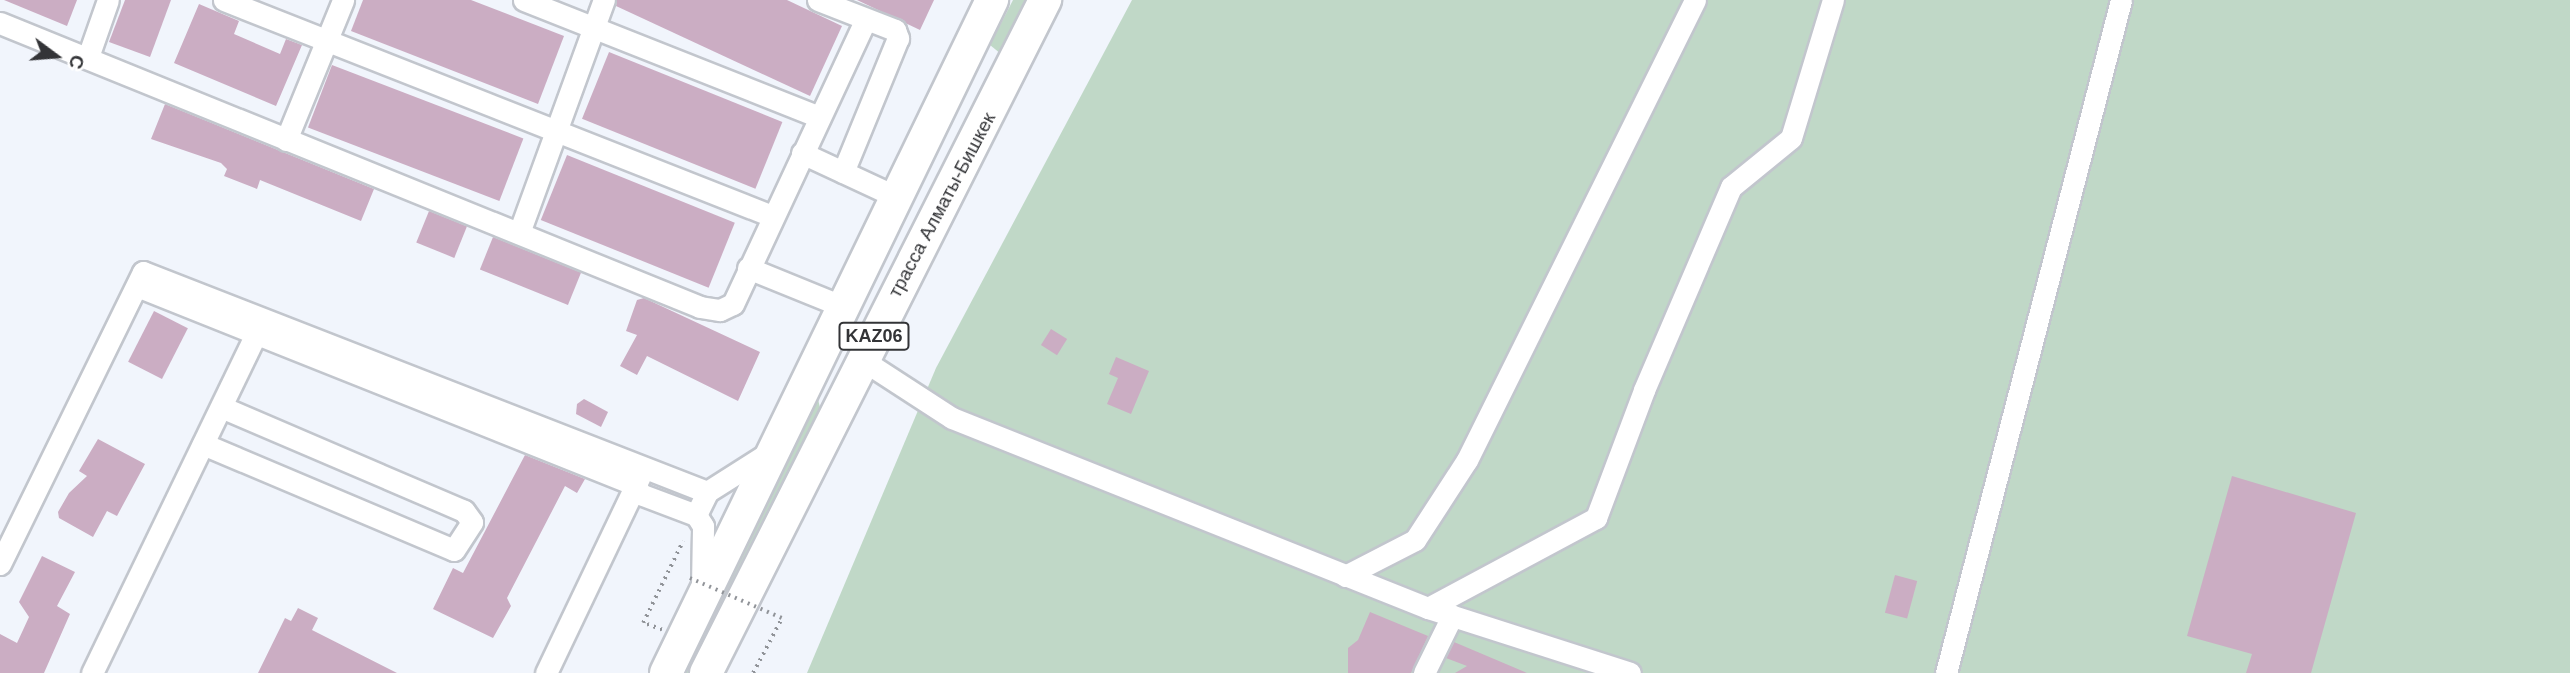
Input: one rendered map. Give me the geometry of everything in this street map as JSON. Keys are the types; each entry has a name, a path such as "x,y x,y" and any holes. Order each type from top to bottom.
{"highway":[{"name":"трасса Алматы-Бишкек","path":"666,673 992,0"},
{"name":"трасса Алматы-Бишкек","path":"707,673 861,359 996,102 1045,0"},
{"path":"952,81 996,102"}],"street":[{"path":"88,57 108,0"},
{"path":"224,0 554,133 772,216"},
{"path":"286,140 343,0"},
{"path":"524,0 818,117"},
{"path":"519,233 604,0"},
{"path":"818,0 864,21 895,30 898,38 843,172"},
{"path":"1345,576 1415,540 1467,460 1695,0"},
{"path":"1428,608 1596,519 1644,390 1731,187 1791,138 1833,0"},
{"path":"1946,673 2121,0"},
{"path":"0,23 519,233 720,310 733,304 864,21"},
{"path":"802,153 897,197"},
{"path":"748,268 844,307"},
{"path":"140,279 255,336 640,477 707,492"},
{"path":"140,279 640,477"},
{"path":"0,564 140,279"},
{"path":"92,673 255,336"},
{"path":"861,359 952,418 1428,608 1582,664 1630,673"},
{"path":"203,443 454,550 472,522 464,511 221,407"},
{"path":"696,515 707,492 761,461 779,443"},
{"path":"640,477 640,494 696,515 703,526 704,573 697,610"},
{"path":"546,673 640,477"},
{"path":"1424,673 1452,616"}],"path":[{"path":"664,631 643,623 696,515"},
{"path":"690,578 782,618 753,673"}],"green space":[{"path":"1013,0 1028,0 1001,54 990,45"},
{"path":"1132,0 2570,0 2570,673 807,673 936,368"},
{"path":"818,399 821,412 695,673 683,673"}],"building":[{"path":"4,0 77,0 67,26"},
{"path":"125,0 171,0 150,57 109,42"},
{"path":"363,0 471,0 564,36 538,104 351,31"},
{"path":"617,0 787,0 842,26 810,96 616,6"},
{"path":"857,0 934,0 920,30"},
{"path":"199,4 239,21 234,34 280,54 286,39 302,45 276,106 174,63"},
{"path":"609,52 782,122 755,189 582,119"},
{"path":"332,65 523,138 499,201 308,128"},
{"path":"165,104 374,189 361,221 260,180 257,189 224,176 227,169 221,163 151,139"},
{"path":"567,155 735,223 709,288 541,220"},
{"path":"429,211 467,226 454,258 416,243"},
{"path":"493,237 581,273 568,305 480,269"},
{"path":"644,298 760,352 738,401 647,356 637,375 620,366 637,335 626,331 637,300"},
{"path":"154,311 188,328 162,379 128,362"},
{"path":"1051,329 1067,339 1057,355 1041,345"},
{"path":"1116,357 1149,371 1131,414 1107,404 1118,378 1109,374"},
{"path":"584,399 608,412 601,427 576,414 577,404"},
{"path":"98,439 145,464 117,516 107,511 93,537 59,518 58,512 69,493 87,476 79,471"},
{"path":"525,455 585,479 577,493 565,486 507,598 511,606 493,638 433,609 453,568 463,573"},
{"path":"2232,476 2356,513 2311,673 2246,673 2252,654 2187,636"},
{"path":"42,556 75,572 57,606 70,614 44,673 0,673 0,634 17,643 29,617 19,602"},
{"path":"1895,575 1917,581 1907,619 1885,613"},
{"path":"298,608 318,618 312,630 397,673 258,673 285,618 291,621"},
{"path":"1370,612 1428,636 1411,673 1348,673 1348,648 1358,640"},
{"path":"1454,642 1527,673 1455,673 1467,666 1446,658"}]}
